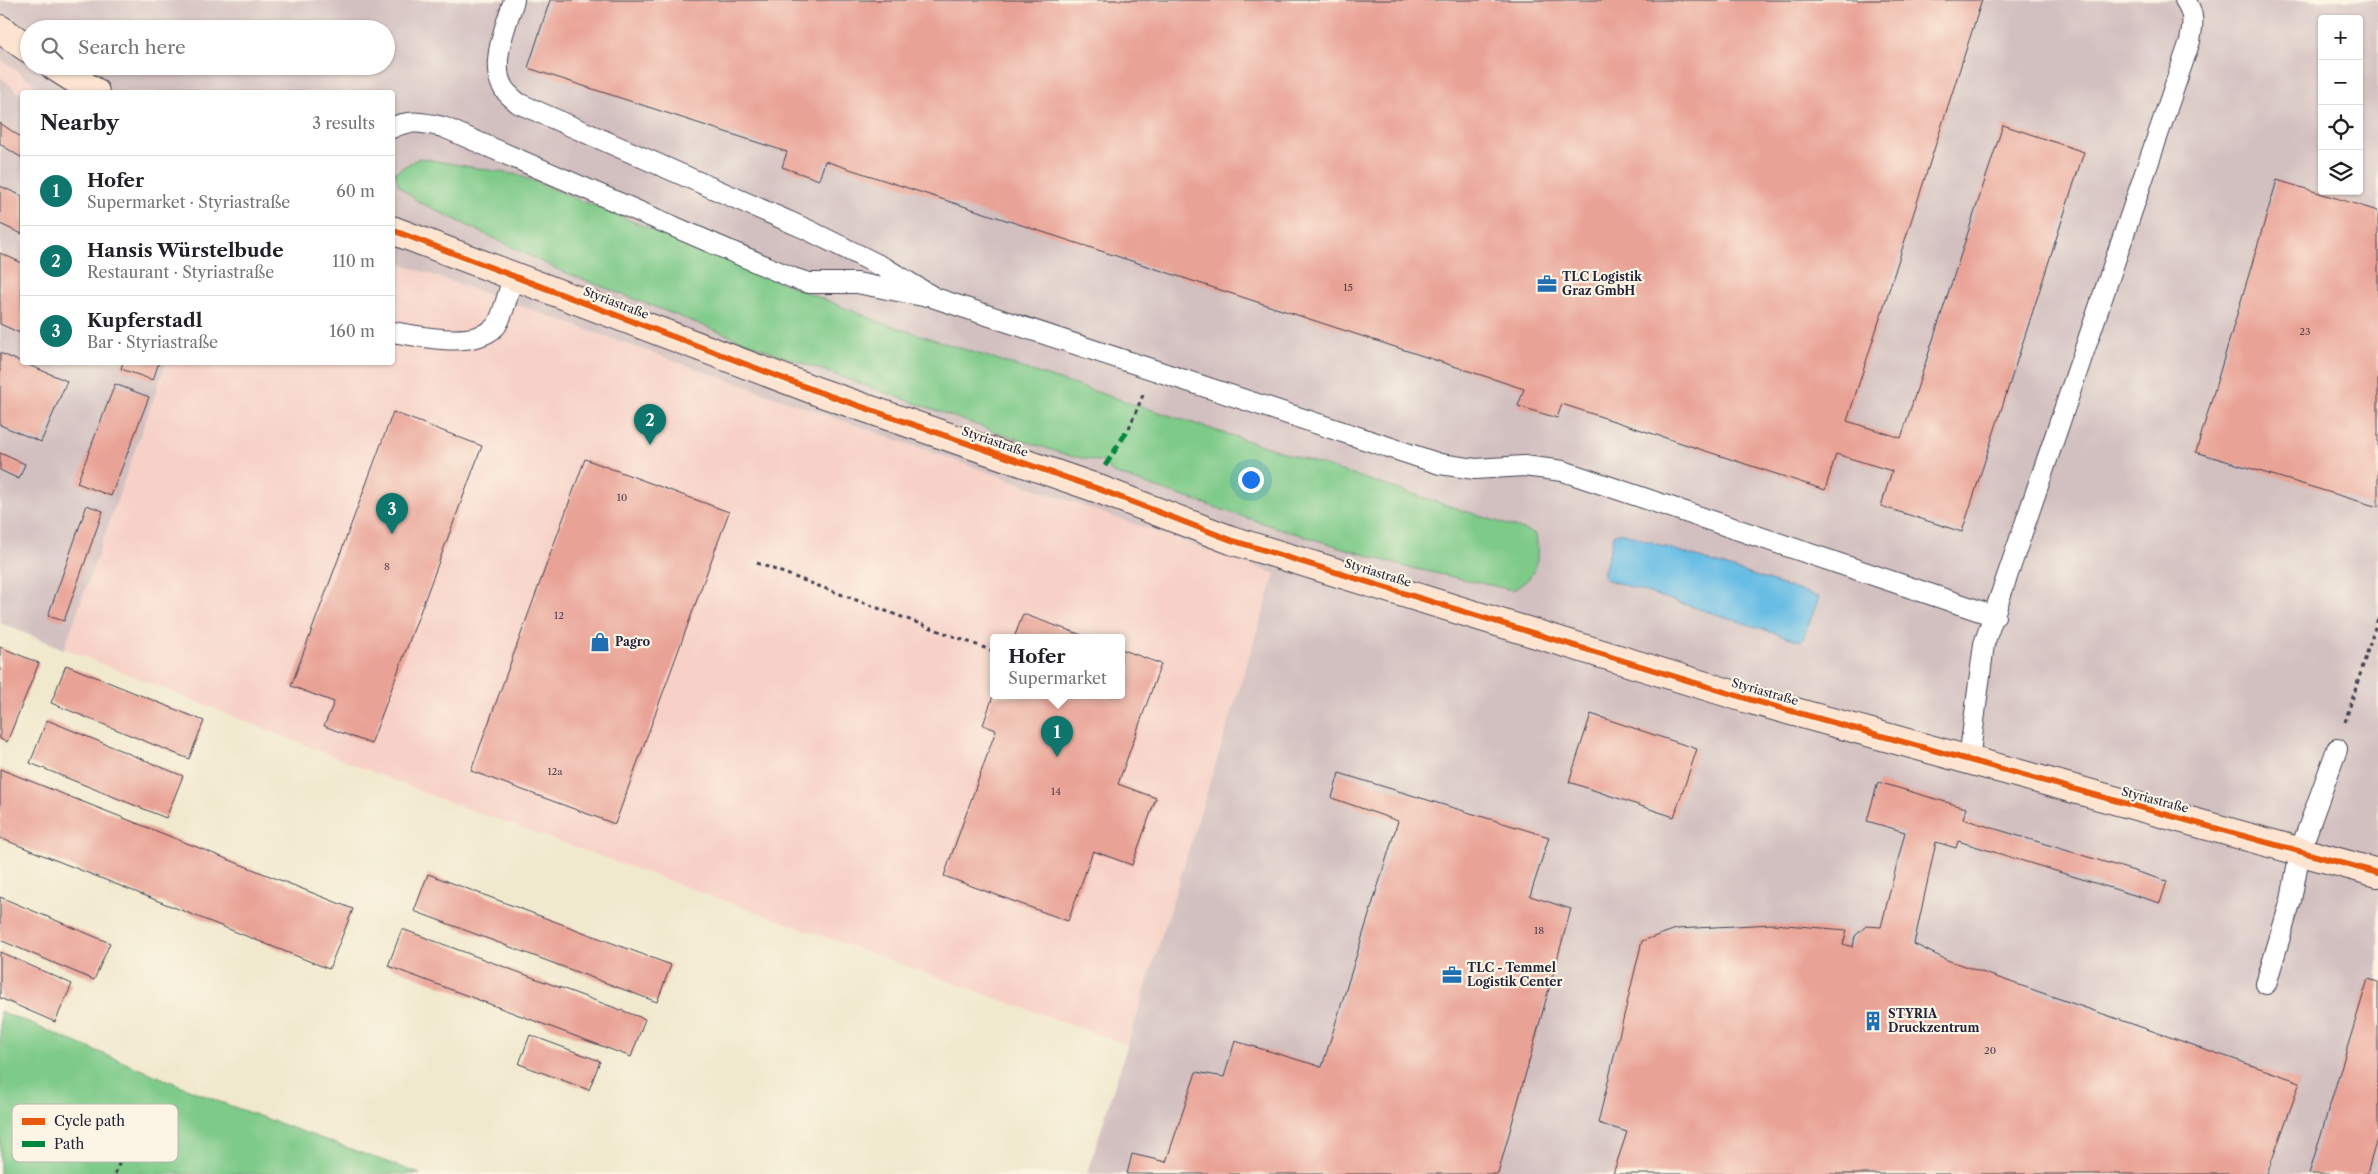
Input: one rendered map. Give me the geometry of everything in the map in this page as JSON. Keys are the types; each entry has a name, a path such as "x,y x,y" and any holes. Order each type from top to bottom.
{"street":[{"path":"0,29 20,43"},
{"path":"68,75 92,90"},
{"name":"Styriastraße","path":"395,231 819,392 1096,488 1231,540 1740,697 2378,874"}],"lane":[{"path":"514,0 500,42 498,70 503,88 518,103 806,229 885,268 935,298"},
{"path":"1969,760 1984,644 2190,41 2194,22 2185,0"},
{"path":"395,127 410,123 426,123 443,127 793,278 809,282 857,283 935,298 1440,464 1475,469 1524,466 1563,471 1994,616"},
{"path":"395,332 444,340 482,336 496,326 513,276"},
{"path":"2266,984 2291,900 2300,851 2337,749"}],"path":[{"path":"1129,428 1140,406"},
{"path":"757,563 990,650"},
{"path":"2337,749 2378,618"},
{"path":"115,1174 120,1162"}],"shaded area":[{"path":"0,0 2378,0 2378,1174 1087,1174 1275,574 395,262 395,90 43,90 22,75 395,75 395,20 20,20 20,73 0,59"},
{"path":"0,59 43,90 20,90 20,365 395,365 395,262 1275,574 1127,1045 435,797 0,623"},
{"path":"0,77 20,93 20,365 165,365 64,649 0,623 0,494 4,489 0,487"}],"green space":[{"path":"419,158 518,175 880,322 1536,534 1537,560 1535,567 1528,579 1513,590 1402,566 1268,525 1113,473 1103,462 1067,455 996,432 777,354 559,270 417,201 399,186 395,172"},
{"path":"0,1011 220,1102 420,1174 0,1174"}],"water":[{"path":"1620,532 1819,597 1803,639 1800,641 1605,579 1603,575 1614,535"}],"building":[{"name":"TLC Logistik Graz GmbH","path":"550,0 1982,0 1847,421 1901,438 2003,125 2084,152 1962,532 1881,506 1892,471 1836,454 1825,490 1562,404 1557,418 1518,406 1524,389 825,161 819,180 782,167 787,152 528,68"},
{"path":"0,123 20,137 20,157 0,144"},
{"path":"2277,180 2318,193 2318,195 2326,195 2378,211 2378,507 2196,452"},
{"path":"0,186 20,195 20,233 0,224"},
{"path":"0,253 20,262 20,333 0,324"},
{"path":"0,353 20,361 20,365 29,365 67,381 41,442 0,425"},
{"path":"122,365 158,365 153,380 121,369"},
{"path":"115,384 149,397 111,496 77,483"},
{"path":"393,412 482,446 371,744 324,726 334,702 291,686"},
{"path":"0,453 25,464 19,479 0,470"},
{"name":"Pagro","path":"585,459 729,512 615,824 471,771"},
{"path":"87,505 103,511 64,621 48,616"},
{"path":"1023,614 1079,634 1016,634"},
{"path":"0,647 39,663 7,742 0,739"},
{"path":"1125,650 1161,664 1118,784 1156,798 1132,865 1093,851 1068,921 944,876 996,730 983,725 992,699 1125,699"},
{"path":"66,665 204,721 189,759 51,703"},
{"path":"1591,714 1697,749 1674,817 1569,782"},
{"path":"47,720 183,776 166,818 30,763"},
{"path":"0,769 353,909 329,969 0,838"},
{"name":"TLC - Temmel Logistik Center","path":"1339,773 1549,837 1530,896 1571,909 1498,1174 1127,1174 1132,1154 1166,1162 1196,1072 1224,1077 1235,1041 1322,1067 1398,821 1332,798"},
{"name":"STYRIA Druckzentrum","path":"1878,782 1966,808 1963,819 2167,881 2160,903 1958,841 1956,848 1936,842 1914,944 1947,960 2300,1082 2267,1174 1613,1174 1627,1132 1598,1123 1642,941 1676,929 1773,924 1847,930 1843,944 1853,947 1855,936 1866,926 1881,927 1905,832 1867,821"},
{"path":"428,874 671,965 657,1002 414,911"},
{"path":"0,897 110,943 94,980 0,940"},
{"path":"402,929 645,1019 631,1057 388,966"},
{"path":"0,952 72,984 55,1022 0,998"},
{"path":"2368,979 2378,982 2378,1135 2367,1174 2309,1174"},
{"path":"530,1035 600,1061 589,1090 519,1064"}],"marked path":[{"path":"1105,466 1129,428"}],"cycle path":[{"path":"395,231 819,392 1096,488 1231,540 1748,699 2378,873"}],"place":[{"name":"TLC Logistik Graz GmbH","path":"1547,284"},
{"name":"Hansis Würstelbude","path":"650,445"},
{"name":"Kupferstadl","path":"392,534"},
{"name":"Pagro","path":"600,642"},
{"name":"Hofer","path":"1057,757"},
{"name":"TLC - Temmel Logistik Center","path":"1452,975"},
{"name":"STYRIA Druckzentrum","path":"1873,1021"}]}
